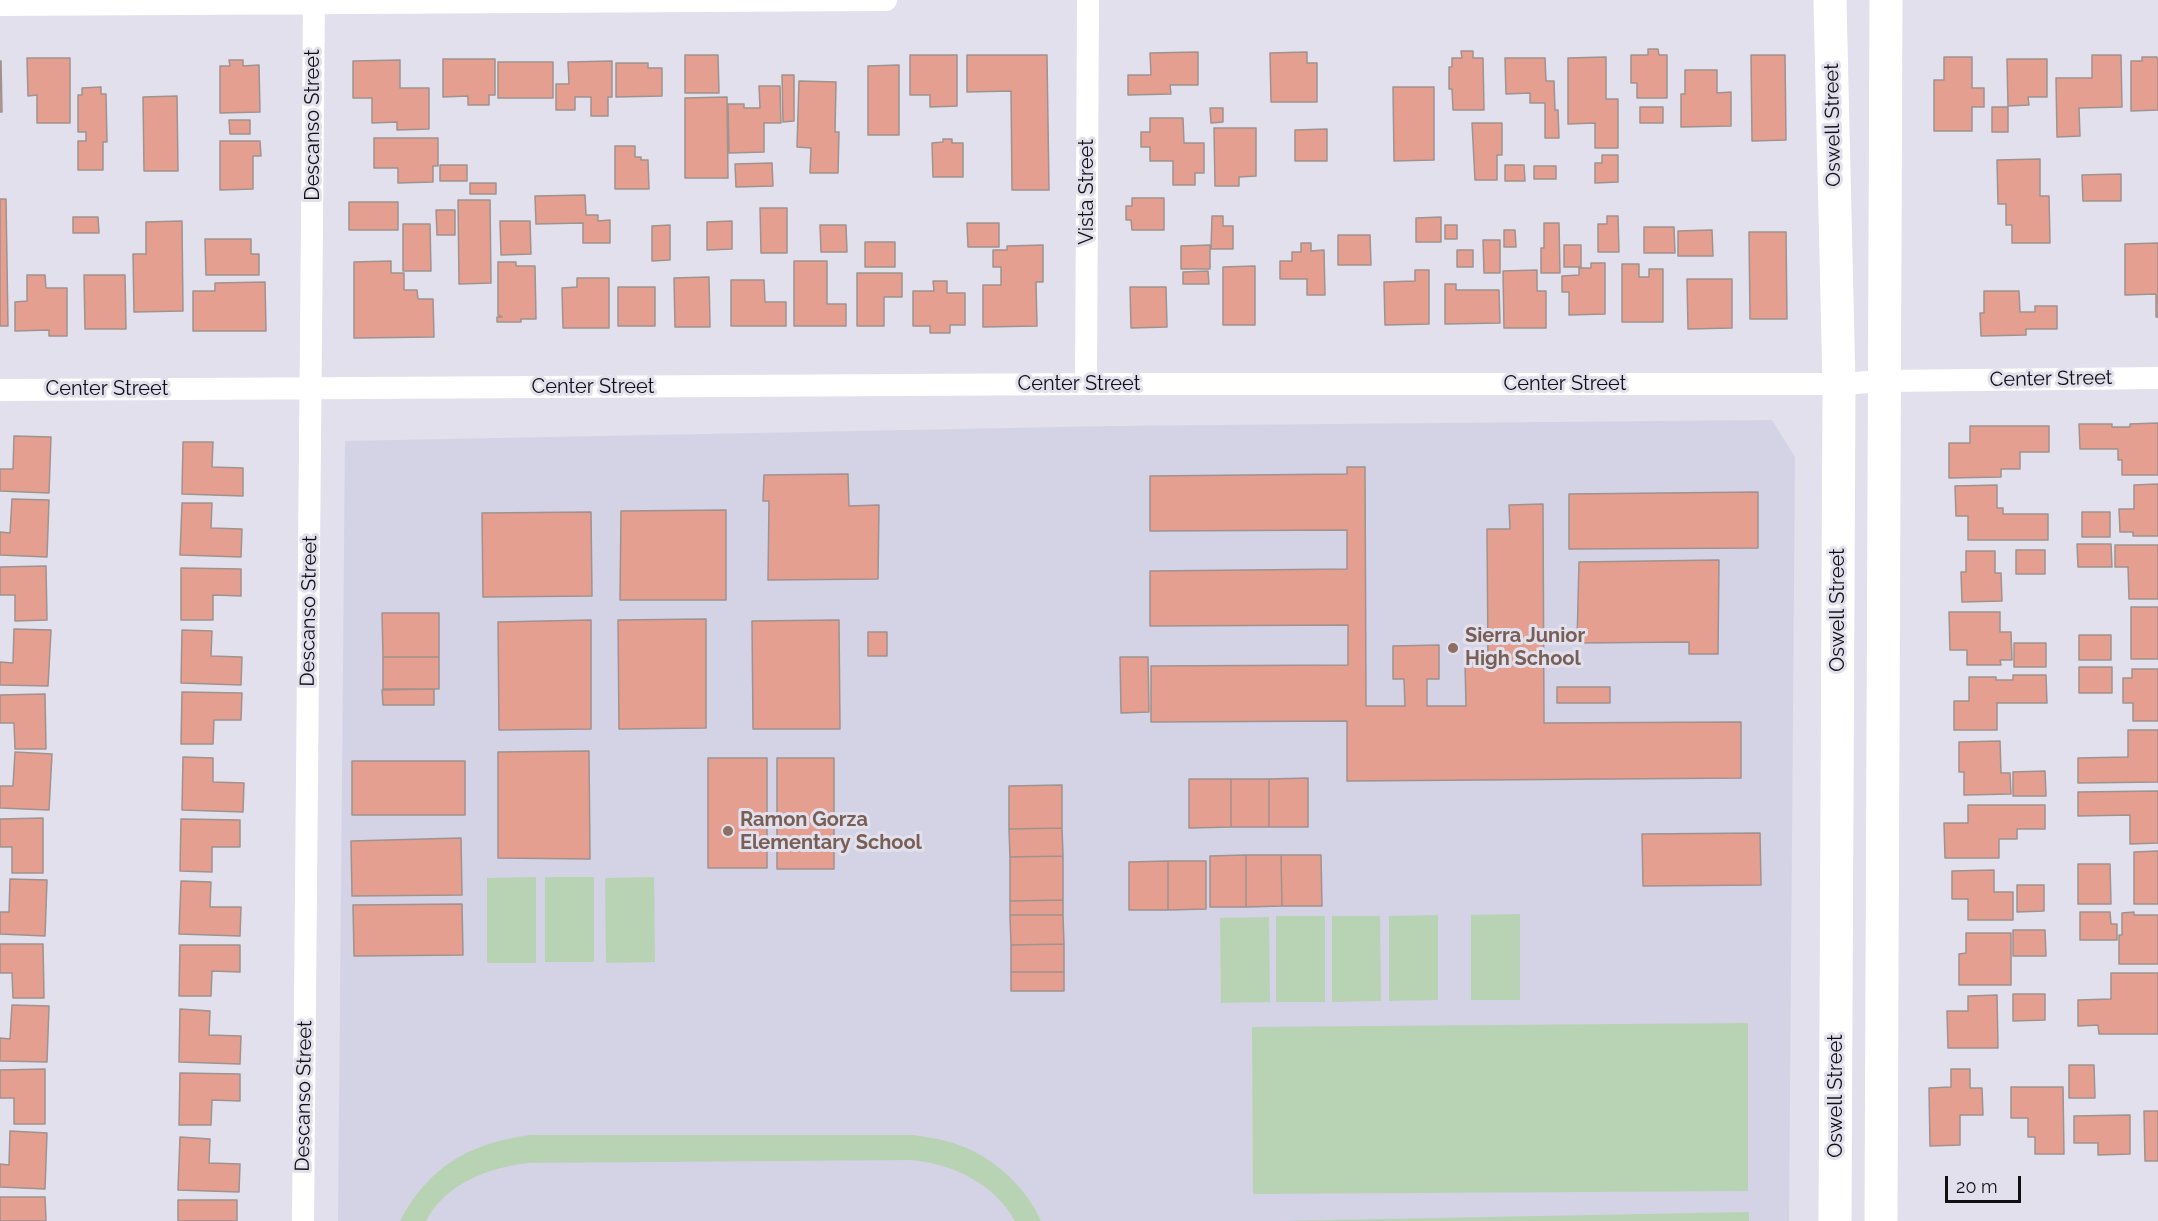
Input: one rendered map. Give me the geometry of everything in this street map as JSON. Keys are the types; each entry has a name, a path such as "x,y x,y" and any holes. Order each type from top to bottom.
{"main road":[{"name":"Oswell Street","path":"1830,0 1839,384 1835,1221"},
{"path":"1881,1221 1886,0"}],"street":[{"path":"0,5 886,0"},
{"name":"Vista Street","path":"1086,384 1089,0"},
{"name":"Descanso Street","path":"303,1221 314,2"},
{"name":"Center Street","path":"0,390 1086,384 1839,384 1884,381 2158,378"}],"shaded area":[{"path":"1772,420 1795,457 1789,1221 338,1221 345,441 1113,426"}],"green space":[{"path":"536,877 536,963 487,963 487,878"},
{"path":"545,877 594,877 594,962 545,962"},
{"path":"654,877 655,962 606,963 605,878"},
{"path":"1520,914 1520,1000 1471,1000 1471,915"},
{"path":"1438,915 1438,1000 1389,1001 1389,916"},
{"path":"1276,916 1325,916 1325,1002 1276,1002"},
{"path":"1332,916 1380,916 1381,1001 1332,1002"},
{"path":"1269,917 1270,1002 1221,1003 1220,918"},
{"path":"1748,1023 1748,1191 1253,1194 1252,1027"},
{"path":"530,1135 913,1135 934,1138 976,1152 1002,1170 1025,1194 1041,1221 1015,1221 996,1196 970,1177 941,1165 910,1160 528,1163 483,1174 457,1187 434,1208 426,1221 400,1221 424,1185 453,1160 488,1144"},
{"path":"1749,1212 1749,1221 1279,1221"}],"building":[{"path":"1648,49 1658,49 1659,55 1667,55 1667,98 1637,98 1637,83 1631,83 1631,55 1648,55"},
{"path":"1461,51 1473,51 1473,58 1483,58 1484,110 1453,110 1452,89 1449,89 1449,67 1452,67 1452,58 1462,58"},
{"path":"1198,52 1198,85 1170,85 1171,94 1128,95 1128,75 1151,75 1150,53"},
{"path":"1307,52 1307,63 1317,63 1317,102 1271,102 1270,53"},
{"path":"685,55 718,55 719,93 685,93"},
{"path":"910,55 957,55 957,106 930,107 930,95 910,95"},
{"path":"967,55 1047,55 1049,190 1012,190 1011,91 967,92"},
{"path":"1751,55 1785,55 1786,140 1752,141"},
{"path":"2092,55 2121,55 2122,107 2079,108 2080,136 2057,137 2056,78 2092,78"},
{"path":"1606,57 1606,99 1618,99 1618,148 1595,148 1595,123 1568,124 1568,58"},
{"path":"1944,57 1972,57 1972,88 1984,88 1984,107 1972,107 1972,131 1934,131 1934,80 1944,80"},
{"path":"2142,57 2157,57 2158,110 2131,111 2131,61 2142,61"},
{"path":"27,58 70,58 70,123 37,123 37,95 28,96"},
{"path":"1505,58 1545,58 1546,81 1554,81 1559,138 1545,138 1545,103 1530,103 1530,93 1506,94"},
{"path":"443,59 495,59 495,95 489,95 489,105 468,105 468,96 443,97"},
{"path":"2007,59 2047,59 2047,97 2028,97 2029,105 2008,106"},
{"path":"229,60 243,60 243,66 259,65 260,112 220,113 220,66 230,66"},
{"path":"400,60 400,88 429,88 429,129 397,130 397,122 372,123 372,98 353,98 353,61"},
{"path":"1,61 2,112 0,112"},
{"path":"612,61 612,97 608,97 608,116 591,116 591,97 575,97 575,110 556,110 556,84 569,84 568,62"},
{"path":"498,62 553,62 553,98 498,98"},
{"path":"616,63 648,63 648,68 662,68 662,96 616,97"},
{"path":"899,65 899,135 868,135 868,66"},
{"path":"1685,70 1717,70 1717,93 1731,92 1731,126 1681,127 1681,94 1685,94"},
{"path":"782,75 794,75 794,121 783,122"},
{"path":"799,81 836,82 835,132 839,132 838,173 810,173 811,148 797,147"},
{"path":"759,86 780,86 781,123 764,123 764,152 729,153 728,104 744,104 744,108 760,108"},
{"path":"101,87 101,94 106,94 107,142 103,142 103,170 78,170 78,141 86,141 86,132 78,132 78,95 82,95 82,88"},
{"path":"1393,87 1434,87 1434,160 1394,161"},
{"path":"177,96 178,171 144,171 143,97"},
{"path":"727,97 728,178 685,178 685,98"},
{"path":"1640,107 1663,107 1663,123 1640,123"},
{"path":"1992,107 2008,107 2008,132 1992,132"},
{"path":"1210,108 1223,108 1223,122 1211,123"},
{"path":"1150,118 1183,118 1184,143 1204,143 1204,173 1195,173 1195,185 1173,185 1173,161 1150,161 1150,147 1141,147 1141,132 1150,132"},
{"path":"229,120 250,120 250,134 230,134"},
{"path":"1472,123 1502,123 1502,155 1497,155 1497,180 1475,180"},
{"path":"1214,128 1256,128 1256,176 1239,177 1239,186 1215,186"},
{"path":"1327,129 1327,161 1295,161 1295,130"},
{"path":"374,138 438,138 438,166 433,166 433,182 398,183 398,168 374,168"},
{"path":"943,139 952,139 952,143 963,143 963,177 933,177 932,143 943,142"},
{"path":"220,141 260,141 261,156 253,156 253,189 220,190"},
{"path":"615,146 635,146 635,157 648,160 649,189 615,189"},
{"path":"1602,155 1618,155 1618,182 1595,183 1595,163 1602,163"},
{"path":"2040,159 2040,196 2049,196 2050,243 2012,243 2012,225 2006,225 2006,204 1998,204 1997,160"},
{"path":"772,163 773,186 736,187 735,164"},
{"path":"440,165 467,165 467,181 440,181"},
{"path":"1505,165 1524,165 1525,181 1505,181"},
{"path":"1534,166 1556,166 1556,179 1534,179"},
{"path":"2121,174 2121,201 2083,201 2082,175"},
{"path":"470,183 496,183 496,194 470,194"},
{"path":"585,195 586,215 598,215 598,221 610,220 610,243 583,243 583,223 536,224 535,196"},
{"path":"1132,198 1164,198 1164,230 1132,230 1131,220 1126,220 1126,206 1132,206"},
{"path":"0,199 6,199 8,326 0,326"},
{"path":"458,200 490,200 491,283 459,284"},
{"path":"349,202 398,202 398,230 349,230"},
{"path":"760,208 787,208 787,253 761,253"},
{"path":"436,210 455,210 455,235 437,235"},
{"path":"1212,216 1223,216 1223,226 1233,226 1233,249 1211,249"},
{"path":"1607,216 1618,216 1619,252 1598,252 1598,224 1607,224"},
{"path":"73,217 98,217 99,233 73,233"},
{"path":"1441,217 1441,242 1416,242 1416,218"},
{"path":"182,221 183,311 134,312 133,254 146,254 146,222"},
{"path":"500,221 530,221 531,254 501,255"},
{"path":"732,221 732,249 707,250 707,222"},
{"path":"967,223 999,223 999,247 968,247"},
{"path":"1544,223 1559,223 1560,273 1541,273"},
{"path":"403,224 430,224 431,271 403,271"},
{"path":"670,225 670,260 652,261 652,226"},
{"path":"820,225 846,225 847,252 821,252"},
{"path":"1445,225 1457,225 1457,239 1445,239"},
{"path":"1644,227 1674,227 1675,253 1644,253"},
{"path":"1504,230 1515,230 1516,247 1504,247"},
{"path":"1712,230 1713,256 1678,256 1678,231"},
{"path":"1749,232 1786,232 1787,319 1750,319"},
{"path":"1338,235 1370,235 1371,265 1338,265"},
{"path":"205,239 251,239 251,254 259,254 259,275 206,275"},
{"path":"1483,240 1500,240 1500,273 1484,273"},
{"path":"865,242 895,242 895,267 865,267"},
{"path":"1301,243 1311,243 1311,251 1324,250 1325,295 1307,295 1307,279 1280,279 1280,261 1292,261 1292,252 1301,252"},
{"path":"2158,243 2158,317 2156,317 2156,294 2125,295 2125,244"},
{"path":"1043,245 1043,282 1036,282 1037,326 983,327 983,285 1001,285 1001,267 993,267 993,250 1007,250 1007,246"},
{"path":"1210,245 1210,269 1181,269 1181,246"},
{"path":"1564,245 1581,245 1581,267 1564,267"},
{"path":"1457,250 1473,250 1473,267 1457,267"},
{"path":"391,261 391,273 404,273 404,290 417,290 418,299 433,299 434,337 354,338 354,262"},
{"path":"794,261 827,261 827,304 846,304 846,326 794,326"},
{"path":"498,262 516,262 516,266 535,266 536,319 521,319 521,322 497,322 497,317 502,317 498,315"},
{"path":"1591,263 1605,263 1605,314 1569,315 1569,292 1562,292 1562,276 1579,275 1579,268 1591,268"},
{"path":"1622,264 1639,264 1639,277 1649,277 1649,269 1663,269 1663,322 1622,322"},
{"path":"1255,266 1255,325 1223,325 1223,267"},
{"path":"1415,270 1429,270 1429,324 1385,325 1384,282 1415,281"},
{"path":"1537,270 1537,291 1546,291 1546,328 1504,328 1503,271"},
{"path":"1208,271 1209,284 1183,284 1183,272"},
{"path":"857,273 902,273 902,297 884,297 884,326 857,326"},
{"path":"27,275 45,275 46,288 67,288 67,336 49,336 49,330 15,331 15,302 27,301"},
{"path":"84,275 125,275 126,329 85,329"},
{"path":"709,277 710,327 675,327 674,278"},
{"path":"577,278 609,278 609,328 563,328 562,288 577,287"},
{"path":"1687,279 1732,279 1732,328 1688,329"},
{"path":"731,280 764,280 765,302 786,302 786,326 731,326"},
{"path":"933,281 947,281 947,293 965,293 965,325 950,325 950,333 930,333 930,326 913,326 913,291 934,291"},
{"path":"265,282 266,331 193,331 193,291 215,291 215,283"},
{"path":"1445,284 1456,284 1456,290 1499,290 1500,323 1445,324"},
{"path":"618,287 655,287 655,326 618,326"},
{"path":"1130,287 1166,287 1167,327 1131,328"},
{"path":"1984,291 2019,291 2020,312 2035,312 2035,306 2057,306 2057,329 2026,329 2026,335 1981,336 1980,313 1984,313"},
{"path":"2158,423 2158,475 2122,475 2122,460 2118,460 2118,449 2080,449 2079,424 2112,424 2112,427 2130,427 2130,424"},
{"path":"1970,426 2049,426 2049,452 2020,452 2020,469 2001,469 2001,477 1949,478 1949,443 1970,443"},
{"path":"14,436 51,437 49,493 0,491 0,469 13,469"},
{"path":"183,442 213,442 212,467 243,468 243,496 182,494"},
{"path":"1347,467 1365,467 1366,706 1405,706 1404,679 1393,679 1393,646 1439,645 1439,679 1427,679 1427,706 1466,706 1465,663 1488,663 1487,529 1510,529 1509,505 1543,504 1544,723 1741,722 1741,778 1347,781 1347,721 1151,722 1151,666 1348,665 1348,625 1150,626 1150,571 1347,569 1347,530 1150,531 1150,476 1347,474"},
{"path":"848,474 849,506 879,505 878,579 768,580 769,501 763,501 764,475"},
{"path":"2158,484 2158,536 2133,536 2133,532 2120,532 2119,509 2134,509 2134,485"},
{"path":"1997,485 1997,508 2003,508 2003,514 2048,514 2048,540 1968,540 1968,516 1956,516 1955,486"},
{"path":"1758,492 1758,548 1569,549 1569,494"},
{"path":"12,499 49,500 47,557 0,555 0,532 10,533"},
{"path":"182,503 212,503 211,528 242,529 241,557 180,555"},
{"path":"726,510 726,600 620,600 621,511"},
{"path":"591,512 592,596 483,597 482,513"},
{"path":"2082,512 2110,512 2110,537 2082,537"},
{"path":"2077,544 2111,544 2112,567 2078,567"},
{"path":"2115,545 2158,545 2158,599 2129,599 2128,567 2115,567"},
{"path":"2016,550 2045,550 2045,574 2016,574"},
{"path":"1966,551 1995,551 1995,573 2001,573 2002,601 1962,602 1961,572 1966,572"},
{"path":"1719,560 1718,654 1689,654 1689,642 1577,643 1579,562"},
{"path":"46,566 47,620 15,621 15,595 0,595 0,567"},
{"path":"181,568 241,569 241,596 213,595 213,620 181,620"},
{"path":"2131,607 2158,607 2158,659 2131,659"},
{"path":"1949,612 2000,612 2000,632 2011,632 2012,660 2000,660 2001,665 1967,665 1967,650 1950,650"},
{"path":"382,613 439,613 439,657 383,657"},
{"path":"706,619 706,728 619,729 618,620"},
{"path":"591,620 591,729 499,730 498,622"},
{"path":"839,620 840,729 753,729 752,621"},
{"path":"14,629 51,630 48,686 0,685 0,662 13,663"},
{"path":"182,630 212,631 211,656 242,657 241,685 181,683"},
{"path":"868,632 887,632 887,656 868,656"},
{"path":"2079,635 2111,635 2111,660 2079,660"},
{"path":"2014,643 2046,643 2046,667 2014,667"},
{"path":"383,657 439,657 439,689 383,689"},
{"path":"1120,657 1148,657 1149,712 1121,713"},
{"path":"2079,667 2112,667 2112,693 2079,693"},
{"path":"2132,669 2158,669 2158,721 2133,721 2133,703 2123,703 2123,678 2132,678"},
{"path":"2013,675 2046,675 2047,703 1997,703 1997,730 1954,730 1954,701 1969,701 1969,677 1996,677 1996,680 2013,680"},
{"path":"1557,687 1610,687 1610,703 1557,703"},
{"path":"434,689 434,705 383,705 382,690"},
{"path":"182,692 242,693 241,720 214,720 213,744 181,744"},
{"path":"45,694 46,749 15,749 14,723 0,723 0,695"},
{"path":"2128,730 2158,730 2158,782 2078,783 2078,758 2128,757"},
{"path":"2000,741 2001,773 2010,773 2011,794 1964,795 1964,772 1959,772 1959,742"},
{"path":"589,751 590,859 498,858 498,752"},
{"path":"15,752 52,754 49,810 0,808 0,786 13,786"},
{"path":"183,757 213,758 213,782 244,783 243,812 182,810"},
{"path":"708,758 767,758 767,868 708,868"},
{"path":"777,758 834,758 834,869 777,869"},
{"path":"352,761 465,761 465,815 352,815"},
{"path":"2045,771 2046,796 2013,796 2013,772"},
{"path":"1308,778 1308,827 1269,827 1269,779"},
{"path":"1189,779 1231,779 1231,827 1189,828"},
{"path":"1231,779 1269,779 1269,827 1231,827"},
{"path":"1062,785 1062,828 1009,829 1009,786"},
{"path":"2158,791 2158,843 2130,844 2130,815 2078,816 2078,792"},
{"path":"1968,805 2045,805 2045,829 2017,829 2017,839 1999,839 1999,858 1945,858 1944,823 1968,823"},
{"path":"43,818 43,873 12,873 12,847 0,847 0,819"},
{"path":"181,819 240,820 240,847 212,847 212,872 180,871"},
{"path":"1062,828 1063,856 1010,857 1009,829"},
{"path":"1760,833 1761,885 1643,886 1642,834"},
{"path":"461,838 462,895 352,896 351,841"},
{"path":"2158,851 2158,904 2134,904 2134,852"},
{"path":"1246,855 1246,907 1210,907 1210,856"},
{"path":"1246,855 1281,855 1282,906 1246,907"},
{"path":"1281,855 1321,855 1322,906 1282,906"},
{"path":"1063,856 1063,900 1010,901 1010,857"},
{"path":"1168,861 1168,910 1129,910 1129,862"},
{"path":"1168,861 1206,861 1206,909 1168,910"},
{"path":"2078,864 2110,864 2111,904 2078,904"},
{"path":"1994,870 1994,892 2013,892 2013,920 1968,920 1968,899 1952,899 1952,871"},
{"path":"10,879 47,880 45,936 0,934 0,912 9,912"},
{"path":"181,881 211,882 210,907 241,907 240,936 179,934"},
{"path":"2017,885 2044,885 2044,911 2017,912"},
{"path":"1063,900 1063,915 1010,915 1010,901"},
{"path":"462,904 463,955 354,956 353,905"},
{"path":"2080,912 2110,912 2111,924 2117,924 2117,940 2080,940"},
{"path":"2134,912 2134,915 2158,915 2158,964 2119,964 2122,913"},
{"path":"1010,915 1063,915 1064,944 1011,945"},
{"path":"2013,930 2045,930 2046,956 2013,956"},
{"path":"1966,933 2011,933 2011,985 1959,985 1959,954 1966,953"},
{"path":"0,944 43,944 44,998 13,998 12,973 0,973"},
{"path":"1064,944 1064,972 1011,972 1011,945"},
{"path":"180,945 240,945 240,972 212,971 211,996 179,996"},
{"path":"1011,972 1064,972 1064,991 1011,991"},
{"path":"2111,973 2158,973 2158,1034 2099,1034 2098,1025 2078,1026 2078,1000 2111,999"},
{"path":"2013,994 2045,994 2045,1020 2013,1021"},
{"path":"1997,995 1998,1048 1948,1048 1947,1011 1968,1011 1968,996"},
{"path":"12,1005 49,1006 47,1062 0,1061 0,1038 10,1039"},
{"path":"180,1009 210,1011 209,1035 241,1036 240,1064 179,1062"},
{"path":"2069,1065 2094,1065 2095,1098 2069,1098"},
{"path":"45,1069 45,1124 14,1124 14,1098 0,1098 0,1070"},
{"path":"1951,1069 1970,1069 1970,1088 1982,1088 1983,1115 1960,1115 1960,1145 1930,1146 1929,1088 1951,1087"},
{"path":"180,1073 240,1074 240,1101 212,1100 211,1125 179,1125"},
{"path":"2011,1087 2063,1087 2064,1154 2035,1154 2035,1137 2028,1137 2028,1118 2011,1118"},
{"path":"2144,1111 2158,1111 2158,1161 2145,1161"},
{"path":"2130,1115 2130,1154 2098,1155 2098,1143 2074,1143 2074,1116"},
{"path":"10,1131 47,1133 45,1189 0,1187 0,1164 9,1165"},
{"path":"180,1137 210,1139 209,1163 240,1164 239,1192 178,1190"},
{"path":"0,1197 45,1197 46,1221 0,1221"},
{"path":"178,1200 237,1200 237,1221 178,1221"}],"place":[{"name":"Sierra Junior High School","path":"1453,648"},
{"name":"Ramon Gorza Elementary School","path":"728,831"}]}
